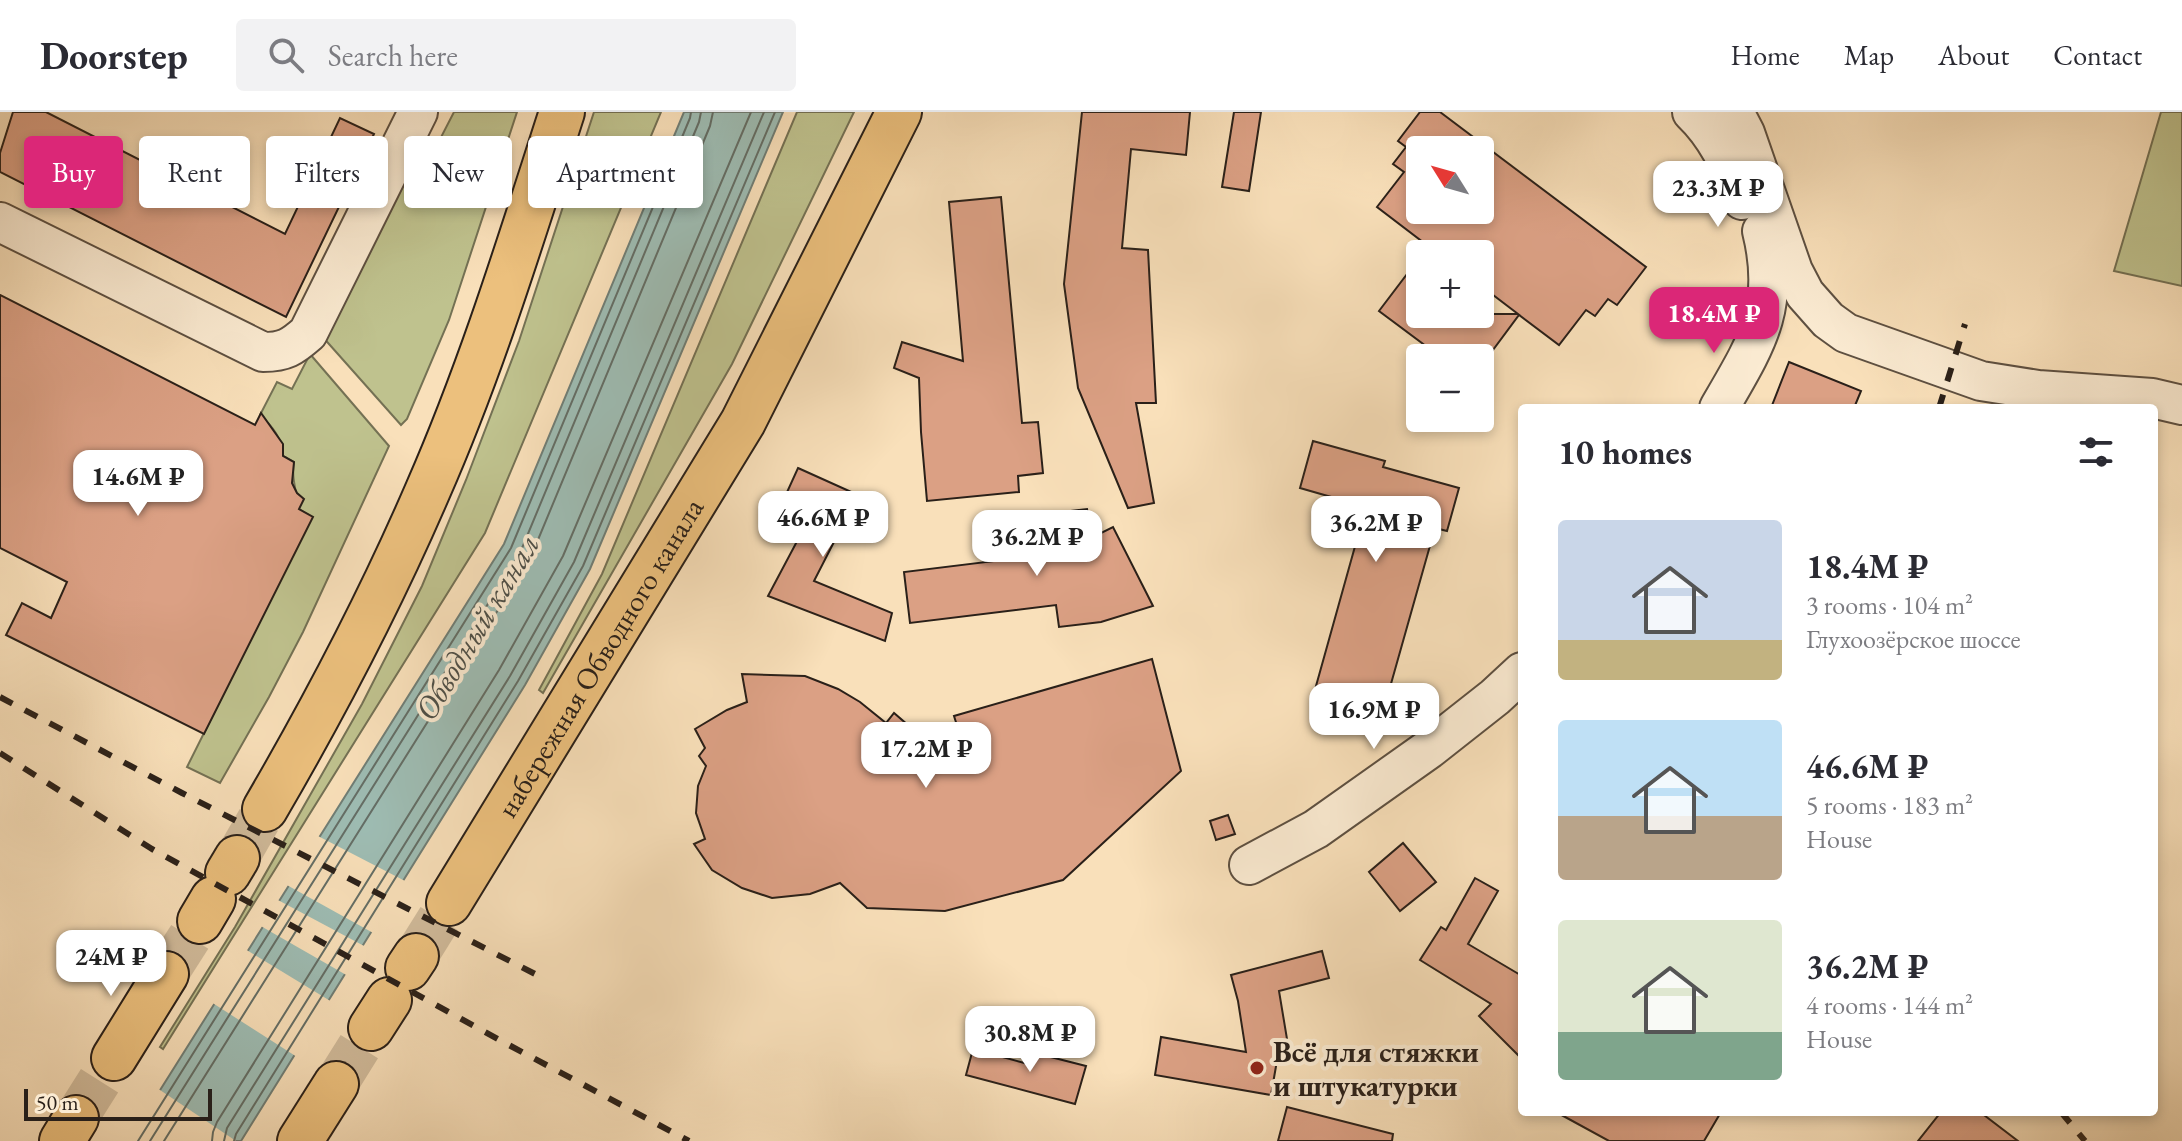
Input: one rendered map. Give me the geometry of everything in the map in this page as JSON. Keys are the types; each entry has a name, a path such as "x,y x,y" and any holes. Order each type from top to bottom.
{"main road":[{"path":"265,809 331,692 428,490 492,329 562,112"},
{"name":"набережная Обводного канала","path":"449,903 743,422 899,112"},
{"path":"114,1058 166,974"},
{"path":"300,1141 336,1084"}],"street":[{"path":"0,222 263,352 280,352 308,333 418,112"},
{"path":"1692,112 1726,156 1734,174 1753,246 1761,329"},
{"path":"1734,112 1760,173 1793,271 1805,294 1828,320 1846,333"},
{"path":"1721,404 1748,359 1761,329 1769,294 1769,268 1757,209 1760,173"},
{"path":"1761,329 1797,323 1846,333 1981,381 2038,390 2152,398 2182,405"},
{"path":"1249,865 1316,829 1417,758 1518,676"}],"green space":[{"path":"454,112 517,112 509,136 442,136"},
{"path":"594,112 661,112 651,136 586,136"},
{"path":"797,112 854,112 732,364 543,693 539,690 602,574"},
{"path":"2161,112 2182,112 2182,286 2114,271"},
{"path":"404,171 404,208 486,208 449,320 407,419 401,425 321,335 385,208 388,208"},
{"path":"563,208 621,208 485,533 163,1049 160,1047 235,927 362,704 422,586 519,341"},
{"path":"310,354 389,446 303,632 220,783 187,767 312,517 299,509 294,462 283,456 276,433 260,415 277,382 292,389"}],"water":[{"name":"Обводный канал","path":"684,112 783,112 590,569 525,685 241,1141 128,1141 504,544 644,208 703,208 703,136 674,136"}],"pier":[{"path":"316,835 407,882 375,934 285,884"},
{"path":"276,899 366,947 348,976 259,925"},
{"path":"245,949 332,1002 297,1057 211,1002"},
{"path":"157,1088 236,1141 124,1141"}],"building":[{"path":"13,112 46,112 93,136 24,136 24,184 0,172 0,153"},
{"path":"1082,112 1190,112 1186,155 1131,149 1122,248 1148,250 1156,403 1136,403 1154,503 1128,508 1078,388 1064,284"},
{"path":"1234,112 1261,112 1249,191 1222,187"},
{"path":"1420,112 1440,112 1472,136 1406,136 1406,147 1398,141"},
{"path":"340,118 373,136 331,136"},
{"path":"1406,147 1406,224 1494,224 1494,153 1646,267 1617,305 1608,299 1595,316 1586,310 1559,345 1519,315 1494,349 1494,344 1423,344 1379,311 1406,275 1406,328 1494,328 1494,314 1518,314 1494,296 1494,240 1420,240 1377,207 1404,172 1393,164"},
{"path":"123,151 139,159 139,208 234,208 285,234 297,208 338,208 286,317 71,208 123,208"},
{"path":"1001,197 1022,423 1038,422 1043,473 1018,476 1019,492 927,501 919,378 894,368 902,342 963,361 949,202"},
{"path":"0,295 255,425 261,413 283,444 283,456 294,462 292,483 304,499 299,509 313,517 204,734 6,635 22,603 51,618 67,582 0,548"},
{"path":"1789,362 1861,391 1856,404 1773,404"},
{"path":"1313,441 1385,461 1383,467 1459,488 1447,531 1435,528 1385,705 1316,686 1366,507 1300,488"},
{"path":"798,468 858,495 814,581 892,613 885,641 768,596 811,515 783,501"},
{"path":"1087,509 1091,538 1113,527 1153,606 1101,622 1059,627 1056,605 910,623 904,572 1003,560 1001,542 1048,536 1045,514"},
{"path":"1152,659 1181,771 1063,880 945,911 867,908 840,883 810,894 772,898 742,888 712,870 694,844 705,839 696,813 698,786 706,766 699,756 705,748 695,729 747,702 742,674 805,676 838,689 886,723 894,713 916,732 930,751 962,741 954,716"},
{"path":"1228,815 1235,834 1216,840 1210,821"},
{"path":"1403,843 1436,882 1400,911 1369,872"},
{"path":"1475,878 1498,891 1468,944 1518,974 1518,1055 1479,1016 1491,1004 1420,960 1441,927 1446,930"},
{"path":"1322,951 1329,978 1279,991 1289,1051 1279,1049 1271,1095 1155,1075 1161,1037 1246,1052 1231,975"},
{"path":"973,1049 1028,1064 1031,1052 1086,1066 1075,1104 966,1075"},
{"path":"1287,1107 1393,1134 1392,1141 1278,1141"},
{"path":"1563,1116 1719,1116 1704,1141 1609,1141"},
{"path":"1938,1116 1985,1116 2018,1141 1918,1141"}],"tunnel":[{"path":"237,858 265,809"},
{"path":"416,956 449,903"},
{"path":"166,974 200,921"},
{"path":"336,1084 371,1028"},
{"path":"76,1118 114,1058"}],"railway":[{"path":"1940,404 1965,324"},
{"path":"0,697 543,978"},
{"path":"0,753 152,849 689,1141"},
{"path":"2064,1116 2085,1141"}],"place":[{"name":"Всё для стяжки и штукатурки","path":"1257,1068"}]}
